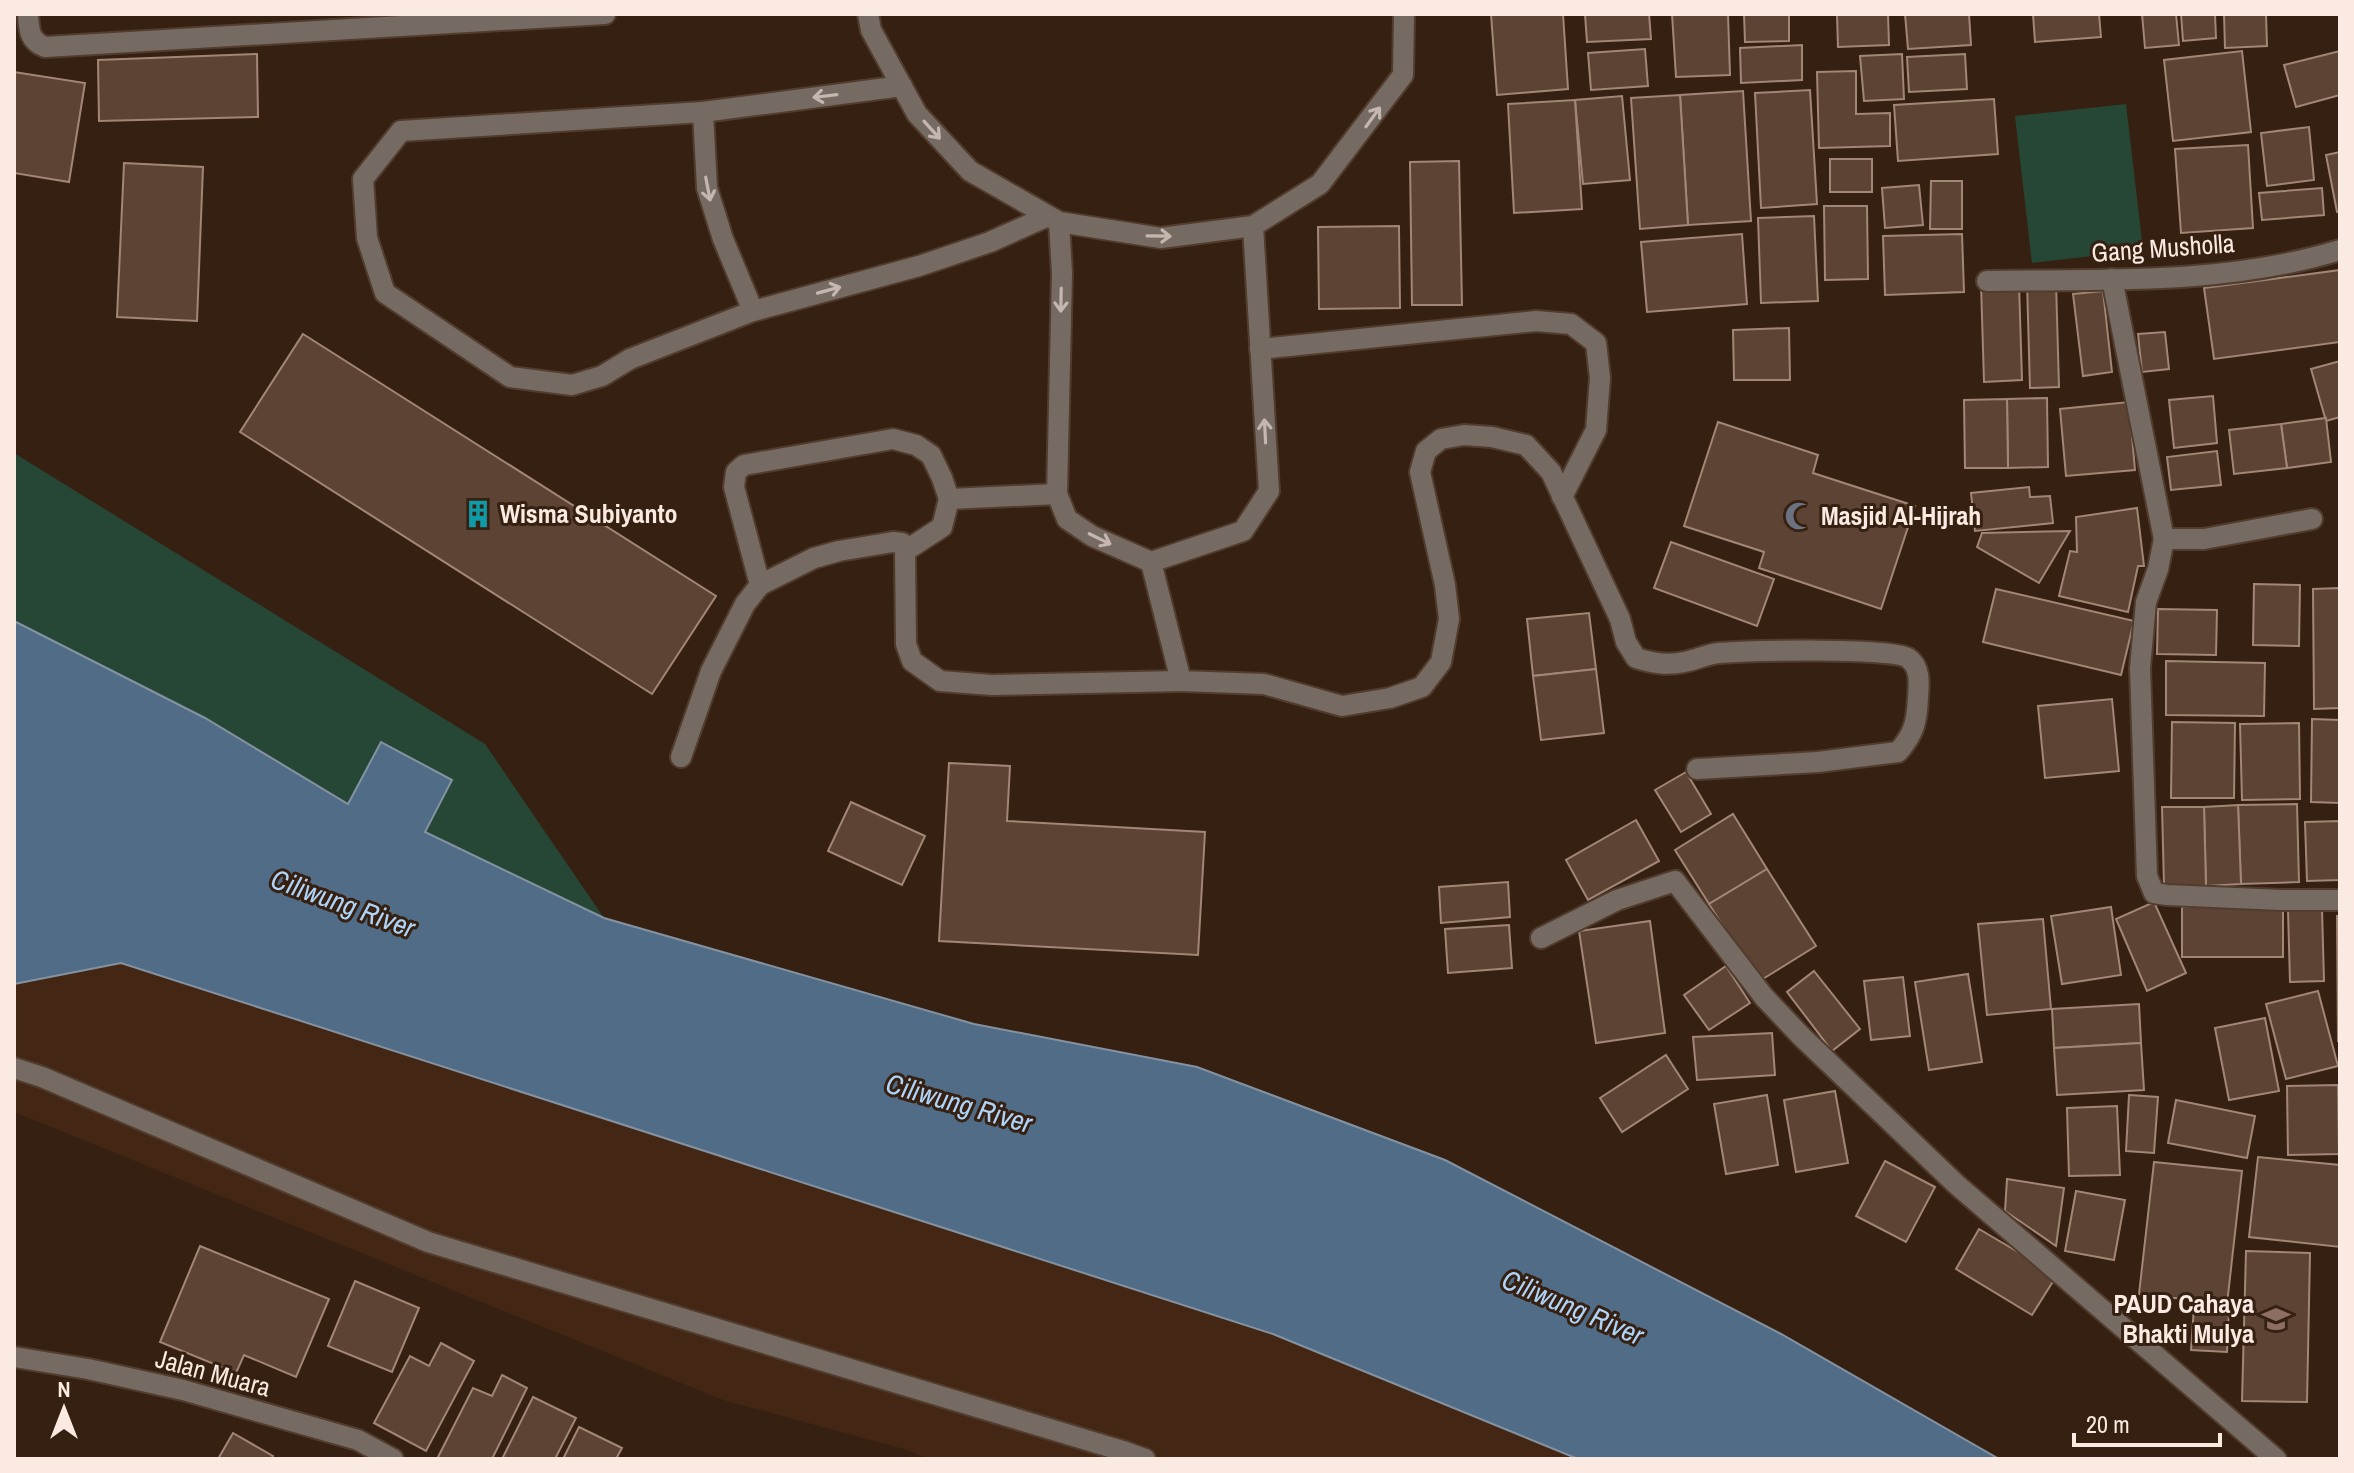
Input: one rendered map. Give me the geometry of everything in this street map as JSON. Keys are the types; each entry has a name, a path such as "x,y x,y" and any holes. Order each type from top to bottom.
{"street":[{"path":"23,18 33,40 45,47 605,14"},
{"path":"868,14 871,30 917,114 970,171 1053,219 1161,238 1253,226 1320,184 1403,75 1404,14"},
{"path":"902,86 703,112 401,131 363,179 367,238 385,293 510,377 572,385 602,376 630,359 753,311 919,266 1053,219"},
{"path":"703,112 707,188 723,239 753,311"},
{"path":"1053,219 1062,273 1057,494 1067,519 1092,536 1151,562 1243,531 1269,491 1253,226"},
{"name":"Gang Musholla","path":"1987,281 2198,277 2314,258 2340,250"},
{"path":"2112,279 2164,539 2158,569 2146,602 2140,668 2147,876 2154,893 2167,895 2340,900"},
{"path":"1260,349 1536,321 1571,324 1596,343 1600,378 1596,430 1562,497"},
{"path":"681,757 711,671 745,604 760,585 814,558 899,542 905,551 906,644 912,661 940,681 992,685 1181,681 1264,684 1342,706 1390,698 1422,687 1441,662 1449,619 1445,585 1420,472 1426,451 1441,439 1464,435 1492,437 1526,445 1551,472 1620,619 1626,642 1636,658 1653,664 1682,663 1716,653 1877,652 1907,657 1915,666 1919,679 1917,719 1910,739 1898,752 1818,762 1697,769"},
{"path":"760,585 734,487 736,472 744,465 893,439 916,445 931,455 949,499 942,527 905,551"},
{"path":"949,499 1057,494"},
{"path":"2164,539 2204,539 2312,519"},
{"path":"1151,562 1181,681"},
{"path":"1541,938 1617,900 1675,881 1764,997 1802,1037 1957,1185 2276,1459"},
{"path":"14,1068 42,1077 428,1242 1145,1459"},
{"name":"Jalan Muara","path":"14,1357 88,1369 183,1390 358,1440 393,1459"}],"shaded area":[{"path":"14,895 1273,1334 1578,1459 927,1459 911,1451 723,1400 14,1112"}],"green space":[{"path":"2126,104 2143,250 2032,263 2015,116"},
{"path":"14,453 485,744 604,918 425,832 452,780 382,742 349,804 205,718 14,621"}],"water":[{"name":"Ciliwung River","path":"14,621 205,718 348,804 381,742 452,780 425,832 604,918 974,1024 1197,1067 1445,1160 1781,1334 1999,1459 1578,1459 1273,1334 121,963 14,984"}],"building":[{"path":"1491,14 1563,14 1568,89 1497,95"},
{"path":"1585,14 1649,14 1651,39 1587,42"},
{"path":"1672,14 1728,14 1730,75 1676,77"},
{"path":"1744,14 1789,14 1789,41 1745,42"},
{"path":"1837,14 1888,14 1889,45 1838,47"},
{"path":"1905,14 1969,14 1971,45 1908,49"},
{"path":"2033,14 2099,14 2101,37 2035,42"},
{"path":"2142,14 2176,14 2179,45 2145,48"},
{"path":"2181,14 2215,14 2216,38 2183,41"},
{"path":"2224,14 2266,14 2267,46 2225,48"},
{"path":"1802,45 1802,80 1741,83 1740,48"},
{"path":"1645,49 1648,86 1591,90 1588,53"},
{"path":"2242,51 2251,132 2173,141 2164,60"},
{"path":"2340,51 2340,95 2296,107 2284,65"},
{"path":"257,54 258,117 99,121 98,60"},
{"path":"1902,54 1904,99 1864,101 1860,56"},
{"path":"1965,54 1967,89 1909,92 1907,57"},
{"path":"1856,71 1856,114 1890,113 1890,146 1819,148 1817,72"},
{"path":"14,72 85,83 69,182 14,173"},
{"path":"1810,90 1817,204 1761,208 1755,93"},
{"path":"1743,91 1751,221 1688,225 1680,95"},
{"path":"1680,95 1688,225 1640,229 1631,98"},
{"path":"1622,96 1630,180 1583,184 1575,100"},
{"path":"1994,99 1998,154 1898,161 1894,105"},
{"path":"1575,100 1582,209 1514,213 1508,104"},
{"path":"2309,127 2314,180 2267,186 2261,133"},
{"path":"2248,145 2253,228 2181,233 2175,149"},
{"path":"2340,152 2340,211 2337,212 2326,155"},
{"path":"1830,159 1872,159 1872,192 1830,192"},
{"path":"1459,161 1462,305 1412,305 1410,162"},
{"path":"124,163 203,167 197,321 117,317"},
{"path":"1931,181 1962,181 1962,229 1930,229"},
{"path":"1919,185 1923,225 1885,228 1882,188"},
{"path":"2322,188 2324,215 2262,220 2259,193"},
{"path":"1824,206 1867,206 1868,279 1825,280"},
{"path":"1814,216 1818,301 1761,303 1758,218"},
{"path":"1399,226 1400,308 1319,309 1318,227"},
{"path":"1742,234 1747,304 1647,312 1641,242"},
{"path":"1962,234 1964,292 1885,295 1883,236"},
{"path":"2340,270 2340,342 2214,359 2204,288"},
{"path":"2056,282 2059,387 2030,388 2027,283"},
{"path":"1981,284 2019,284 2022,380 1984,382"},
{"path":"2103,291 2112,372 2083,376 2073,294"},
{"path":"1789,328 1790,380 1734,380 1733,330"},
{"path":"2165,332 2169,369 2142,372 2138,334"},
{"name":"Wisma Subiyanto","path":"303,334 716,596 652,694 240,432"},
{"path":"2340,361 2340,417 2326,421 2311,369"},
{"path":"2213,396 2217,443 2174,448 2169,400"},
{"path":"2047,398 2048,467 2008,468 2007,399"},
{"path":"2007,399 2008,468 1965,468 1964,400"},
{"path":"2129,402 2135,470 2066,476 2060,409"},
{"path":"2326,418 2331,462 2287,468 2281,424"},
{"name":"Masjid Al-Hijrah","path":"1718,422 1818,455 1813,473 1915,506 1881,609 1759,568 1764,552 1684,526"},
{"path":"2281,424 2287,468 2234,474 2229,430"},
{"path":"2217,451 2221,485 2171,490 2167,457"},
{"path":"2029,487 2030,497 2050,496 2053,523 1975,531 1971,493"},
{"path":"2137,508 2144,566 2138,566 2128,612 2059,596 2070,551 2077,552 2076,517"},
{"path":"2070,531 2039,583 1977,547 1982,533"},
{"path":"1671,542 1774,579 1757,626 1654,588"},
{"path":"2254,584 2300,585 2299,646 2253,645"},
{"path":"2340,588 2340,708 2314,709 2313,589"},
{"path":"1996,589 2134,621 2121,675 1983,642"},
{"path":"2158,609 2217,610 2216,655 2157,654"},
{"path":"1589,613 1596,669 1533,676 1527,619"},
{"path":"2166,661 2265,663 2264,716 2166,715"},
{"path":"1596,669 1604,733 1541,740 1533,676"},
{"path":"2112,699 2119,771 2045,778 2038,706"},
{"path":"2312,719 2340,720 2340,803 2311,802"},
{"path":"2172,722 2235,723 2234,798 2171,798"},
{"path":"2299,723 2300,799 2242,800 2240,724"},
{"path":"949,763 1010,766 1007,821 1205,832 1198,955 939,941"},
{"path":"1686,772 1711,814 1681,832 1655,790"},
{"path":"851,802 925,836 902,885 828,851"},
{"path":"2297,804 2299,882 2241,884 2238,805"},
{"path":"2238,805 2241,884 2206,886 2204,807"},
{"path":"2162,807 2204,807 2206,886 2164,886"},
{"path":"1733,814 1767,869 1709,904 1675,850"},
{"path":"1636,820 1659,861 1588,900 1566,860"},
{"path":"2339,821 2340,880 2307,881 2305,822"},
{"path":"1767,869 1816,946 1758,982 1709,904"},
{"path":"1508,882 1510,917 1441,923 1439,887"},
{"path":"2154,902 2186,973 2147,991 2116,919"},
{"path":"2111,907 2121,975 2062,984 2051,916"},
{"path":"2182,907 2283,907 2283,957 2182,957"},
{"path":"2322,909 2324,981 2290,982 2288,910"},
{"path":"2337,916 2340,916 2340,1041 2338,1041"},
{"path":"2043,919 2051,1009 1987,1015 1978,924"},
{"path":"1650,921 1665,1033 1596,1043 1579,931"},
{"path":"1509,925 1512,968 1448,973 1445,929"},
{"path":"1726,966 1750,1003 1709,1030 1684,995"},
{"path":"1814,971 1860,1029 1832,1051 1787,992"},
{"path":"1968,974 1982,1062 1929,1070 1915,982"},
{"path":"1903,977 1910,1036 1871,1040 1864,981"},
{"path":"2318,991 2338,1066 2286,1079 2266,1004"},
{"path":"2139,1004 2141,1043 2054,1048 2052,1009"},
{"path":"2265,1018 2279,1091 2229,1100 2215,1028"},
{"path":"1772,1033 1775,1075 1697,1080 1693,1037"},
{"path":"2141,1043 2144,1090 2057,1095 2054,1048"},
{"path":"1666,1055 1688,1089 1622,1132 1600,1098"},
{"path":"2338,1085 2339,1154 2288,1155 2287,1086"},
{"path":"1835,1091 1848,1163 1796,1172 1784,1100"},
{"path":"1767,1095 1778,1165 1726,1174 1714,1104"},
{"path":"2129,1095 2158,1097 2154,1153 2126,1151"},
{"path":"2176,1100 2255,1116 2247,1158 2168,1143"},
{"path":"2117,1106 2120,1175 2069,1176 2067,1108"},
{"path":"2258,1157 2340,1165 2340,1247 2249,1237"},
{"path":"1885,1161 1935,1187 1906,1242 1856,1216"},
{"path":"2154,1162 2242,1171 2227,1304 2139,1294"},
{"path":"2007,1179 2064,1188 2056,1246 2005,1211"},
{"path":"2076,1191 2125,1200 2114,1260 2065,1251"},
{"path":"1979,1229 2057,1275 2032,1315 1956,1269"},
{"path":"200,1246 329,1299 296,1377 244,1355 236,1373 160,1342"},
{"name":"PAUD Cahaya Bhakti Mulya","path":"2246,1251 2310,1253 2307,1402 2242,1401"},
{"path":"355,1281 419,1308 392,1372 328,1346"},
{"path":"2194,1307 2229,1309 2227,1352 2191,1350"},
{"path":"441,1343 474,1361 426,1451 374,1423 410,1356 429,1366"},
{"path":"502,1375 527,1388 492,1459 437,1459 473,1388 492,1396"},
{"path":"533,1397 576,1418 555,1459 502,1459"},
{"path":"579,1427 622,1448 616,1459 563,1459"},
{"path":"233,1433 273,1456 271,1459 218,1459"}],"place":[{"name":"Wisma Subiyanto","path":"478,514"},
{"name":"Masjid Al-Hijrah","path":"1799,516"},
{"name":"PAUD Cahaya Bhakti Mulya","path":"2276,1319"}]}
